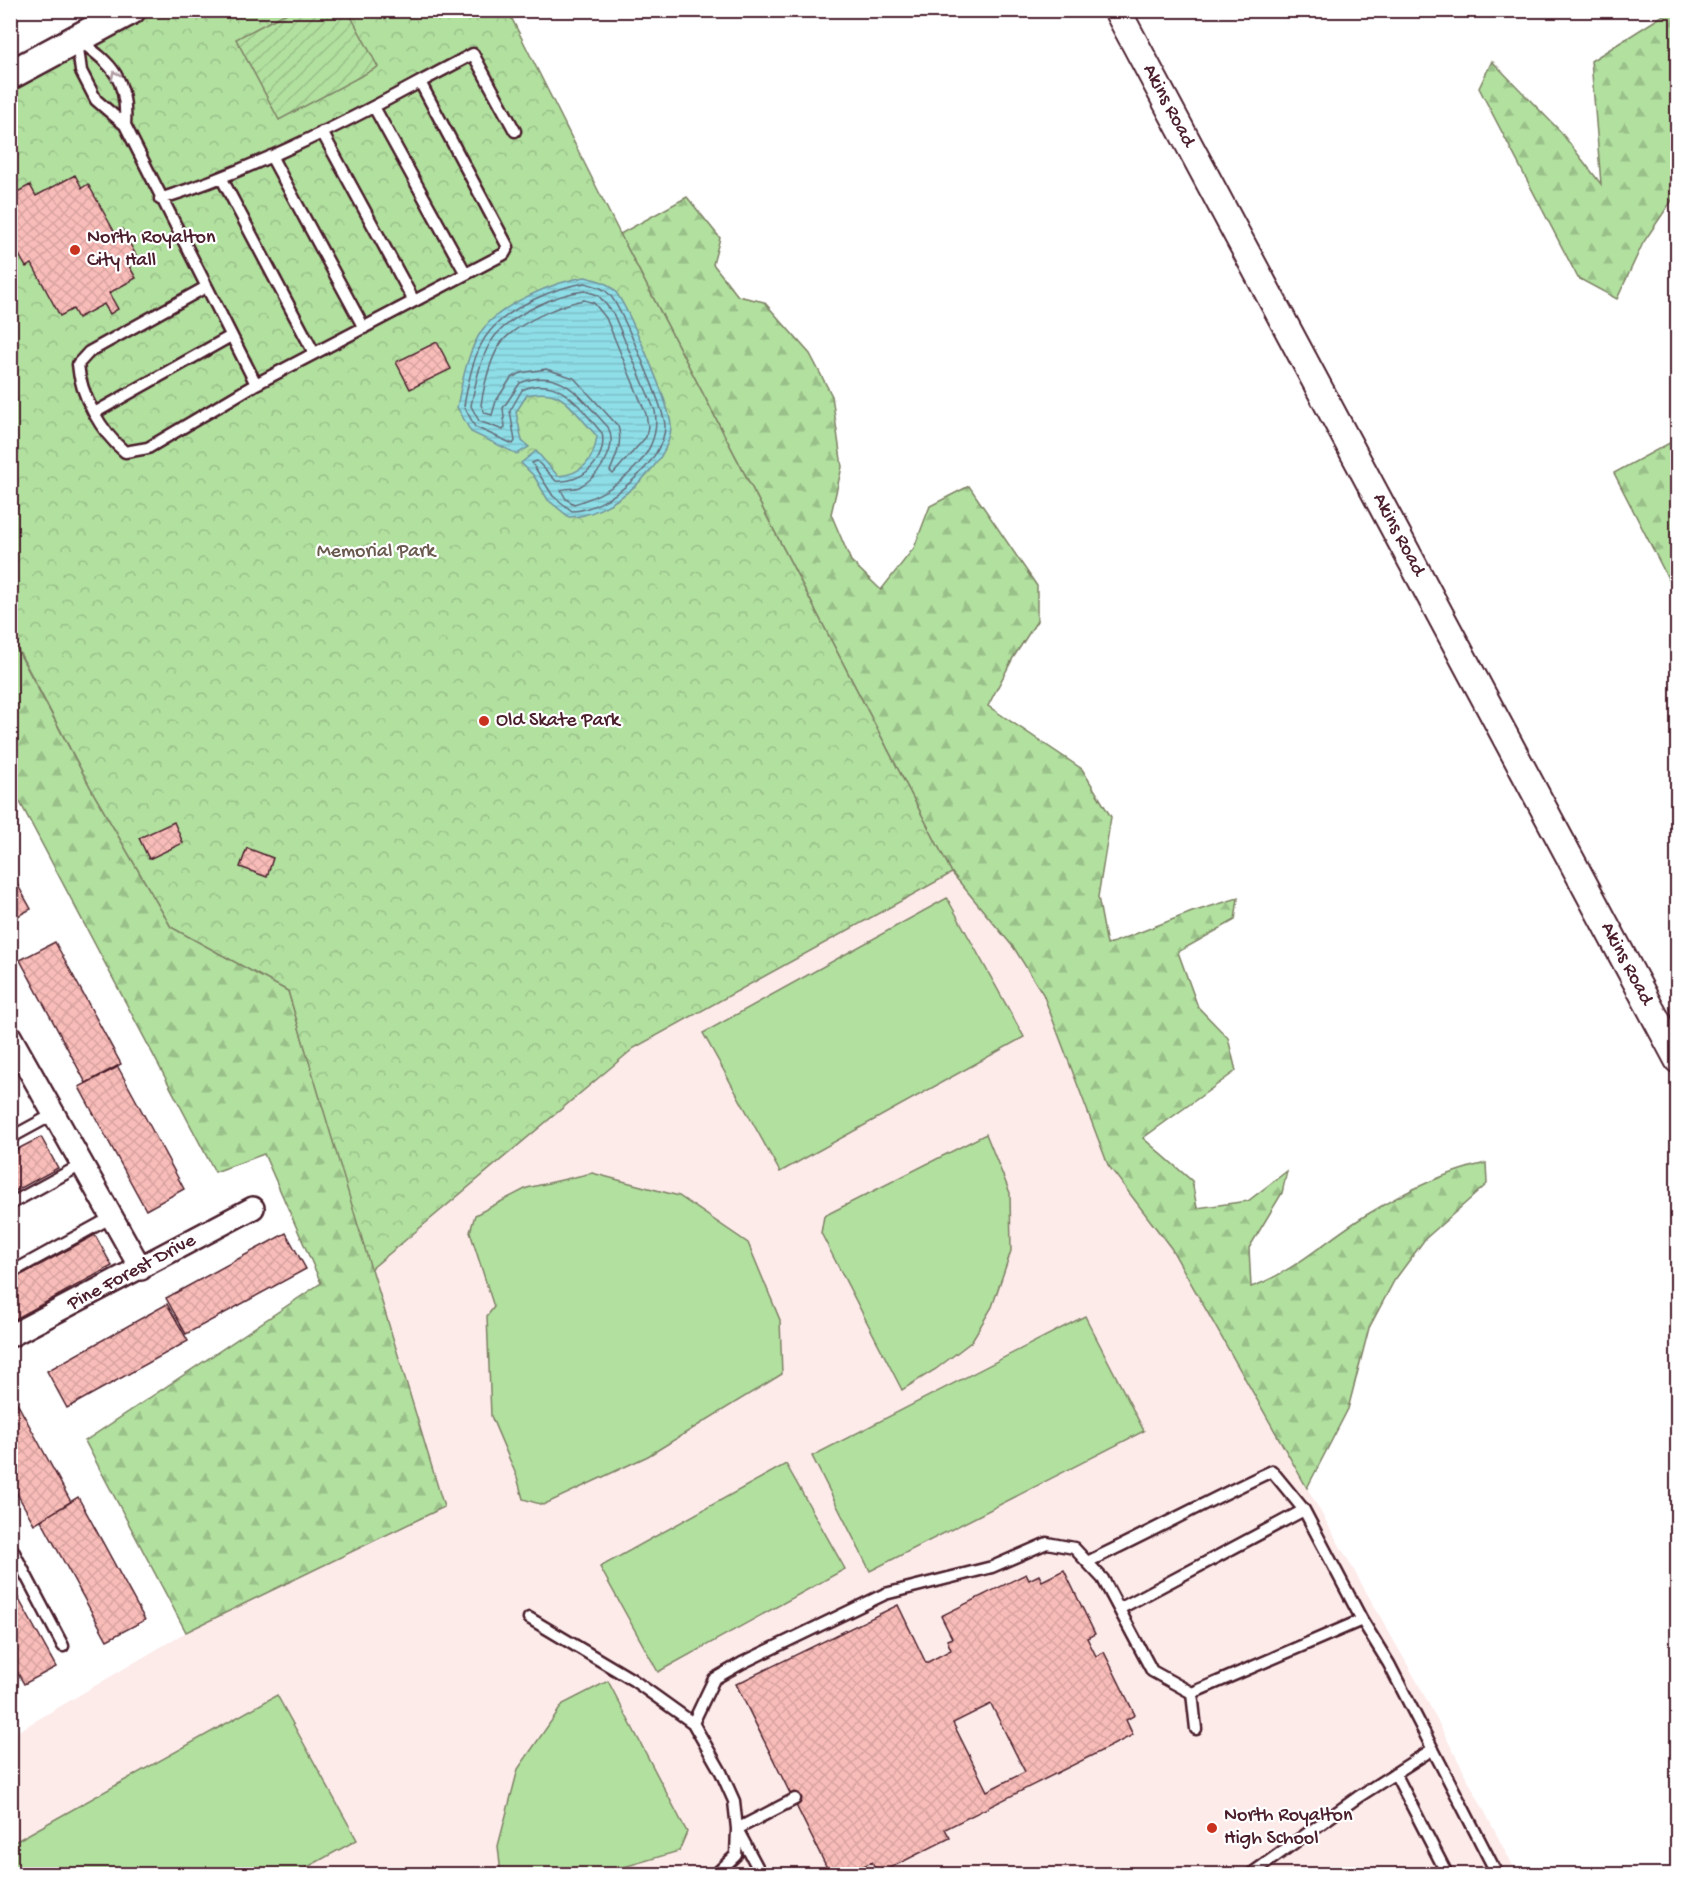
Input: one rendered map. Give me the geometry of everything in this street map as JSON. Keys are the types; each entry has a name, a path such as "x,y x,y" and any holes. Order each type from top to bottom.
{"main road":[{"path":"10,75 131,10"}],"street":[{"name":"Akins Road","path":"1117,10 1677,1060"},
{"path":"10,1036 141,1269"},
{"name":"Pine Forest Drive","path":"10,1336 253,1208"}],"lane":[{"path":"77,39 81,70 96,100 125,125 160,199 256,384"},
{"path":"77,39 107,60 127,98 125,125"},
{"path":"160,199 222,179 374,107 473,54 515,130"},
{"path":"206,287 89,352 78,364 79,381 111,440 125,452 148,448 256,384 504,254 508,247 420,82"},
{"path":"374,107 466,274"},
{"path":"322,132 414,301"},
{"path":"271,156 364,328"},
{"path":"222,179 314,353"},
{"path":"96,412 231,336"},
{"path":"10,1138 54,1114"},
{"path":"10,1204 82,1164"},
{"path":"10,1273 112,1217"},
{"path":"1087,1562 1145,1535 1205,1502 1272,1472 1304,1510 1362,1620 1389,1664 1497,1875"},
{"path":"1119,1609 1304,1510"},
{"path":"693,1723 714,1679 885,1594 992,1567 1047,1543 1074,1548 1103,1579 1152,1671 1192,1693"},
{"path":"10,1545 63,1646"},
{"path":"529,1617 633,1680 693,1723 721,1772 734,1802 737,1828 736,1855 716,1875"},
{"path":"1192,1693 1362,1620"},
{"path":"1192,1693 1196,1729"},
{"path":"1251,1875 1349,1803 1433,1749"},
{"path":"1395,1773 1447,1875"},
{"path":"737,1828 795,1799"},
{"path":"737,1828 761,1875"}],"shaded area":[{"path":"952,873 1014,948 1043,994 1108,1165 1171,1248 1419,1685 1517,1874 11,1874 10,1736 186,1632 443,1507 371,1269 634,1048"}],"green space":[{"name":"Memorial Park","path":"153,11 508,11 620,234 952,873 634,1048 371,1269 288,991 171,927 95,796 11,636 10,88"},
{"path":"290,11 348,11 378,67 279,120 236,39"},
{"path":"1670,11 1678,11 1677,193 1643,243 1617,299 1578,278 1479,88 1492,61 1560,131 1601,184 1591,61"},
{"path":"687,197 720,238 713,264 738,296 764,302 810,354 832,396 842,467 831,514 851,561 881,590 914,548 930,506 969,486 1037,586 1037,621 1013,658 988,706 1082,769 1111,817 1098,897 1107,945 1192,912 1238,898 1235,920 1178,952 1198,1007 1228,1038 1236,1071 1143,1138 1192,1181 1197,1208 1248,1201 1287,1171 1282,1193 1249,1248 1251,1287 1282,1272 1354,1223 1396,1198 1440,1177 1486,1163 1487,1184 1425,1239 1394,1281 1369,1328 1348,1409 1307,1488 1171,1248 1108,1165 1043,994 1014,948 952,873 620,234"},
{"path":"1677,439 1678,593 1676,594 1614,473"},
{"path":"10,636 95,796 171,927 288,991 444,1507 186,1632 85,1441 321,1283 264,1154 215,1172 11,785"},
{"path":"947,898 1024,1037 780,1172 703,1033"},
{"path":"986,1134 1010,1193 1011,1251 992,1307 971,1342 936,1369 902,1390 821,1233 824,1216"},
{"path":"592,1173 679,1196 748,1243 780,1320 782,1374 648,1456 543,1505 523,1499 517,1477 491,1416 487,1316 494,1307 470,1232 475,1215 527,1188"},
{"path":"1085,1316 1144,1431 870,1571 812,1456"},
{"path":"786,1464 845,1569 658,1672 600,1567"},
{"path":"608,1681 687,1832 679,1851 600,1874 501,1874 498,1846 518,1769 563,1704"},
{"path":"277,1695 357,1840 295,1874 11,1874 11,1844"}],"water":[{"path":"585,277 608,285 620,299 656,378 671,425 661,456 635,486 601,509 569,517 548,500 534,476 521,463 536,451 558,476 581,469 590,459 597,436 567,403 550,394 527,395 516,412 522,441 529,447 517,454 471,432 457,407 466,366 473,346 483,329 516,302 544,289"}],"building":[{"name":"North Royalton City Hall","path":"75,175 82,188 88,184 115,233 122,229 139,261 129,266 136,278 109,293 118,309 110,314 104,304 78,318 73,309 60,316 32,264 26,267 10,239 10,196 30,185 36,196"},
{"path":"437,342 451,369 410,389 396,362"},
{"path":"174,822 183,843 149,859 139,838"},
{"path":"247,848 273,858 267,877 240,867"},
{"path":"10,871 31,909 10,920"},
{"path":"55,942 121,1064 86,1083 20,960"},
{"path":"118,1067 184,1189 146,1210 79,1087"},
{"path":"41,1137 58,1168 10,1194 10,1153"},
{"path":"286,1233 306,1269 186,1334 166,1298"},
{"path":"95,1235 112,1266 10,1322 10,1281"},
{"path":"167,1304 188,1341 67,1408 47,1371"},
{"path":"10,1390 71,1502 34,1524 10,1481"},
{"path":"78,1497 145,1620 107,1640 41,1520"},
{"path":"1064,1570 1095,1634 1087,1638 1096,1656 1104,1652 1135,1715 1126,1720 1133,1735 945,1829 950,1838 878,1874 872,1862 846,1874 830,1874 736,1684 898,1605 926,1663 951,1650 947,1640 952,1638 941,1616 1026,1574 1029,1580 1039,1575 1042,1581","holes":["991,1704 1025,1772 987,1791 953,1723"]},
{"path":"10,1583 56,1667 24,1684 10,1659"}],"place":[{"name":"North Royalton City Hall","path":"75,250"},
{"name":"Old Skate Park","path":"484,721"},
{"name":"North Royalton High School","path":"1212,1828"}]}
